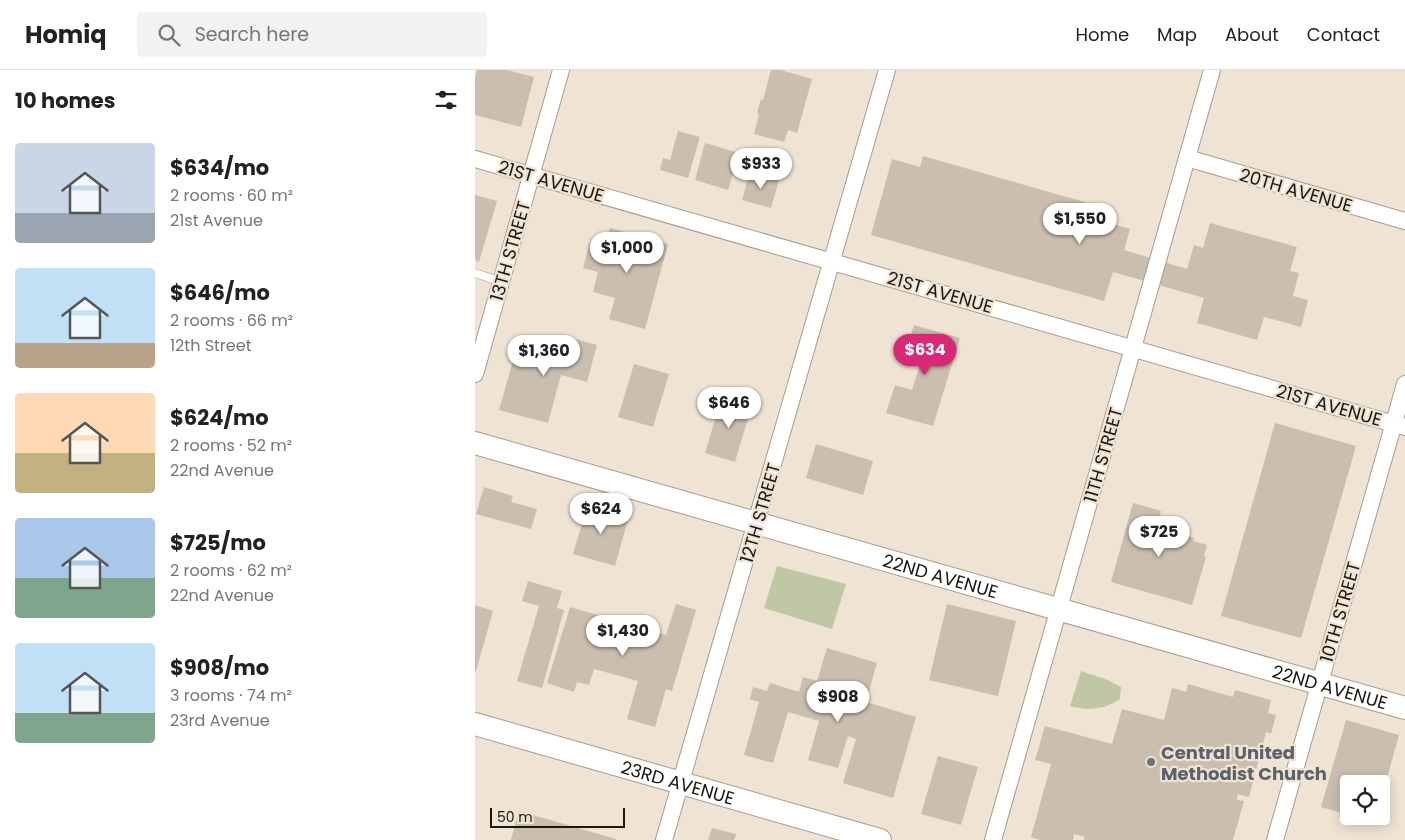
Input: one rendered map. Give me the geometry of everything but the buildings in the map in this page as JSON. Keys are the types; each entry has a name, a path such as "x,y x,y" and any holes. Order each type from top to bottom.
{"main road":[{"name":"22ND AVENUE","path":"475,443 1405,708"},
{"name":"23RD AVENUE","path":"475,724 881,840"}],"street":[{"name":"13TH STREET","path":"475,374 561,70"},
{"name":"12TH STREET","path":"664,840 887,70"},
{"name":"11TH STREET","path":"993,840 1212,70"},
{"name":"20TH AVENUE","path":"1187,158 1405,221"},
{"name":"21ST AVENUE","path":"475,159 1399,425"},
{"name":"10TH STREET","path":"1275,840 1319,684 1399,425 1405,384"}],"lane":[{"path":"475,274 501,282"}],"green space":[{"path":"777,566 846,584 832,629 764,608"},
{"path":"1081,671 1108,680 1121,687 1120,699 1096,708 1083,709 1070,706"}],"place":[{"name":"Central United Methodist Church","path":"1151,762"}]}
